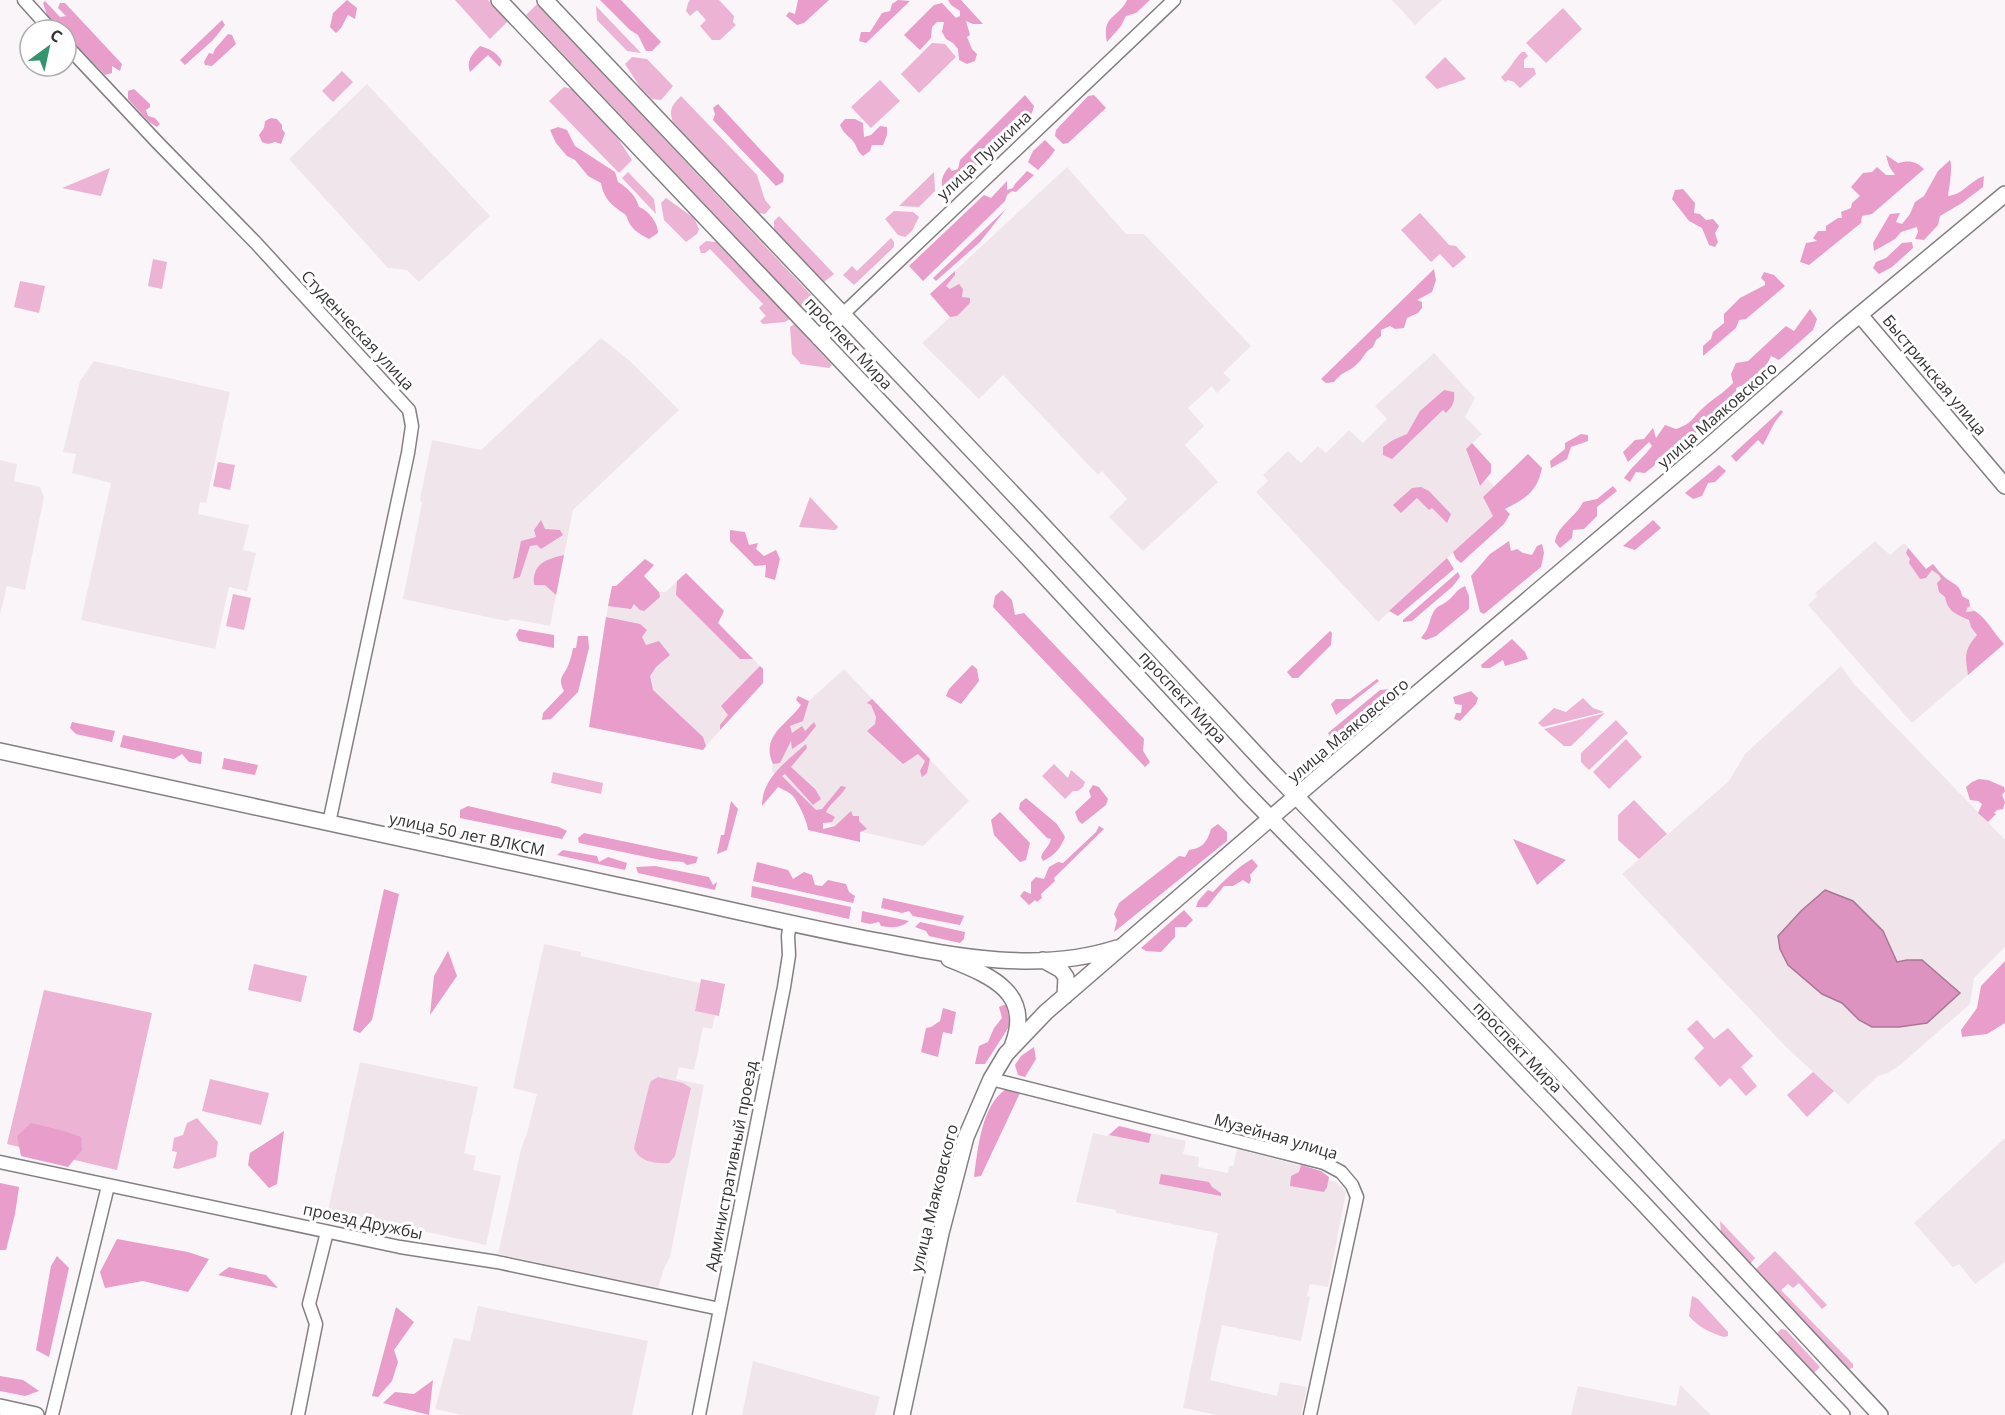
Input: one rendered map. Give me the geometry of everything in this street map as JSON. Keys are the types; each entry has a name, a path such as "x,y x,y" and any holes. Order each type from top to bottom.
{"main road":[{"name":"проспект Мира","path":"499,0 1067,599 1244,791 1427,978 1842,1415"},
{"name":"проспект Мира","path":"545,0 1268,767 1558,1069 1880,1415"},
{"name":"улица Маяковского","path":"902,1415 957,1167 966,1137 991,1079 1013,1045 1065,996 1297,796 2005,194"},
{"name":"улица Пушкина","path":"819,338 843,314"},
{"name":"Быстринская улица","path":"1860,315 2005,486"},
{"name":"улица 50 лет ВЛКСМ","path":"0,752 790,923 927,950 992,960 1043,960 1085,957 1125,945"},
{"name":"улица 50 лет ВЛКСМ","path":"927,950 986,973 1004,987 1013,1000 1017,1014 1018,1032 1013,1045"},
{"path":"1043,960 1061,970 1066,977 1065,996"},
{"path":"1762,1329 1782,1310"},
{"path":"0,1407 36,1415"}],"street":[{"path":"24,0 40,18"},
{"name":"улица Пушкина","path":"843,314 1174,0"},
{"name":"Студенческая улица","path":"78,58 256,243 409,410 412,426 408,453 328,823"},
{"name":"Административный проезд","path":"699,1415 784,987 789,956 790,923"},
{"name":"Музейная улица","path":"991,1079 1323,1163 1341,1173 1352,1185 1358,1197 1310,1415"},
{"name":"проезд Дружбы","path":"0,1162 327,1232 497,1263 720,1309"},
{"path":"52,1415 108,1186"},
{"path":"298,1415 316,1324 309,1304 327,1232"}],"shaded area":[{"path":"347,0 357,8 355,19 348,15 336,33 330,27 333,13"},
{"path":"455,0 488,0 508,21 490,39"},
{"path":"600,0 621,0 661,42 652,51 646,51 638,35"},
{"path":"690,0 719,0 734,16 733,22 736,25 720,40 712,40 700,26 706,20 697,10 690,16 686,11"},
{"path":"798,0 829,0 804,23 797,25 786,16 789,12 795,14"},
{"path":"898,0 910,1 866,43 859,41 861,32 870,32 882,13 890,11 892,4"},
{"path":"948,0 961,0 983,24 966,21 970,35 967,37 977,54 975,61 967,64 959,60 958,49 946,39 942,32 944,22 937,22 932,27 931,38 920,50 904,35 934,5 942,3 956,18 960,16 960,11"},
{"path":"1127,0 1150,0 1136,13 1126,16 1121,26 1107,42 1106,27"},
{"path":"1392,0 1442,0 1415,25"},
{"path":"45,1 60,17 66,16 58,8 60,3 65,3 122,64 120,71 112,66 112,73 105,75 78,47 78,18 50,18 43,3"},
{"path":"537,4 812,296 801,306 526,15"},
{"path":"596,6 641,53 627,51 597,20"},
{"path":"1563,8 1582,29 1546,63 1526,43"},
{"path":"222,20 225,25 213,40 185,65 180,60"},
{"path":"228,34 232,35 236,44 212,66 205,65 204,62 209,53 213,54"},
{"path":"932,43 945,44 956,57 919,93 901,74"},
{"path":"480,46 497,55 502,61 500,67 488,55 470,72 470,58"},
{"path":"1522,52 1528,56 1524,60 1524,68 1534,68 1536,74 1520,88 1514,82 1508,80 1505,82 1501,77"},
{"path":"632,57 647,59 673,86 661,100 652,99 640,87 625,64"},
{"path":"1445,57 1466,79 1437,89 1425,77"},
{"path":"342,71 353,82 333,102 322,91"},
{"path":"880,80 900,101 871,128 851,107"},
{"path":"367,84 490,216 419,282 407,270 388,268 289,159"},
{"path":"564,87 572,89 613,131 632,160 619,173 549,101"},
{"path":"134,89 150,104 146,110 148,116 155,118 160,124 157,127 149,122 128,99 128,91"},
{"path":"1025,95 1034,106 1032,113 965,176 943,190 943,177 949,167 952,171 958,169 960,160"},
{"path":"1094,95 1106,108 1068,143 1063,144 1055,136 1056,130 1088,96"},
{"path":"681,96 757,175 765,200 771,207 765,214 759,213 673,122 672,107"},
{"path":"718,104 784,175 783,182 776,186 713,120 715,114 713,108"},
{"path":"271,118 277,119 282,125 285,133 281,144 262,142 259,135 264,128 265,121"},
{"path":"845,119 855,119 863,123 864,137 871,135 880,126 887,127 883,145 872,145 870,151 863,156 840,125"},
{"path":"558,127 567,130 575,146 615,172 618,182 631,193 639,207 652,218 658,233 649,239 635,230 626,215 607,198 601,183 588,176 575,160 567,156 556,143 550,130"},
{"path":"1045,140 1055,150 1038,170 1028,162 1033,151"},
{"path":"1886,155 1898,163 1912,162 1924,169 1872,214 1862,216 1861,223 1809,265 1800,262 1806,243 1817,241 1813,238 1818,231 1826,231 1826,226 1842,218 1841,212 1851,208 1852,203 1860,196 1851,187 1863,173 1872,172 1877,167 1886,175 1895,175"},
{"path":"1950,160 1948,196 1958,193 1984,176 1983,187 1940,216 1938,225 1924,240 1915,239 1918,232 1917,227 1901,232 1895,239 1874,251 1873,243 1890,214 1900,213 1896,222 1902,224 1910,214 1915,202 1924,196 1938,171"},
{"path":"1067,167 1126,234 1144,234 1251,346 1223,373 1231,380 1217,393 1212,386 1188,408 1204,426 1185,445 1218,482 1143,551 1109,517 1127,499 1102,471 1098,475 1003,375 979,399 922,343 950,317 930,294"},
{"path":"110,168 101,196 62,188"},
{"path":"1027,171 1034,175 1016,192 1012,191 1007,195 1005,201 923,281 909,266 984,195 991,198 1007,181 1007,190 1013,188"},
{"path":"628,172 654,199 656,214 622,178"},
{"path":"934,172 935,191 919,207 899,206"},
{"path":"1683,189 1695,203 1694,213 1700,214 1706,220 1713,219 1719,226 1715,233 1718,242 1715,247 1709,245 1702,228 1689,221 1672,199 1675,190"},
{"path":"666,198 694,218 699,229 697,234 686,242 664,220 661,203"},
{"path":"1006,209 980,242 936,281 933,278"},
{"path":"894,211 913,212 919,217 912,231 905,237 898,235 885,219"},
{"path":"1420,213 1449,245 1456,246 1466,257 1453,268 1440,254 1431,262 1401,230"},
{"path":"779,216 834,274 824,282 774,229 774,221"},
{"path":"891,238 894,247 854,285 843,275 852,266 857,271"},
{"path":"706,241 716,242 790,319 785,322 763,324 760,321 766,316 759,308 763,304 710,249 701,253 699,247"},
{"path":"1912,242 1913,248 1892,267 1879,274 1873,268 1876,262 1886,258 1902,243"},
{"path":"153,259 167,262 162,289 148,286"},
{"path":"1434,269 1436,280 1432,292 1417,300 1422,302 1422,308 1418,313 1407,318 1404,328 1395,329 1390,326 1381,330 1381,336 1373,347 1354,367 1334,382 1326,383 1321,379"},
{"path":"955,271 955,275 946,286 950,289 959,284 963,289 962,297 970,298 970,303 957,316 950,317 930,294"},
{"path":"1764,272 1774,275 1785,286 1746,319 1739,320 1736,328 1703,356 1703,346 1711,339 1713,332 1724,323 1724,314 1740,298 1765,285 1761,278"},
{"path":"20,281 45,286 39,313 14,307"},
{"path":"1810,309 1817,319 1813,330 1779,360 1771,356 1757,376 1736,388 1736,396 1716,417 1703,421 1695,434 1666,458 1659,457 1654,466 1645,473 1636,472 1630,482 1624,478 1652,446 1649,442 1628,462 1623,452 1635,440 1644,439 1653,428 1656,438 1665,425 1676,429 1689,423 1733,383 1731,374 1736,363 1748,361 1786,326 1794,331"},
{"path":"794,324 832,365 829,368 801,364 792,354 790,327"},
{"path":"601,338 630,361 679,410 573,510 550,626 512,619 506,621 403,599 432,440 481,450"},
{"path":"1434,353 1475,398 1465,417 1482,434 1466,449 1479,486 1487,479 1495,487 1483,497 1493,516 1378,622 1256,492 1268,481 1263,475 1288,451 1301,463 1318,446 1326,453 1349,430 1363,443 1387,419 1375,406"},
{"path":"94,361 230,392 206,503 200,502 198,514 249,525 243,550 256,553 247,591 229,587 215,649 81,620 111,483 72,473 76,454 63,452 80,381"},
{"path":"1444,390 1454,392 1454,401 1446,413 1443,410 1392,459 1383,455 1383,447 1407,434 1420,411"},
{"path":"1781,410 1783,412 1763,445 1758,440 1736,462 1731,456"},
{"path":"1581,434 1588,435 1588,441 1571,447 1567,459 1551,468 1550,461 1565,449 1565,443"},
{"path":"1472,443 1491,464 1491,473 1480,486 1466,449"},
{"path":"1528,454 1542,468 1534,489 1525,498 1505,509 1510,514 1504,524 1461,563 1453,552 1493,516 1483,497"},
{"path":"0,460 17,464 14,481 40,487 44,497 25,590 7,586 0,614"},
{"path":"218,462 235,465 230,490 213,486"},
{"path":"1719,465 1726,471 1715,482 1708,483 1702,496 1693,499 1685,493"},
{"path":"1613,486 1617,491 1597,507 1597,516 1584,529 1573,530 1572,538 1560,548 1555,542 1556,536 1583,502 1597,499"},
{"path":"1421,487 1429,491 1451,514 1447,523 1432,508 1429,510 1417,498 1401,513 1393,505 1412,488"},
{"path":"810,497 838,527 835,530 799,527"},
{"path":"541,520 545,529 560,530 563,535 541,549 537,545 530,546 520,577 513,579 521,541 536,537 534,530"},
{"path":"1653,520 1661,528 1635,550 1623,546"},
{"path":"730,530 745,532 749,545 758,543 756,549 764,556 776,550 780,559 775,580 765,577 766,565 755,566 730,541"},
{"path":"1509,541 1511,551 1517,549 1532,555 1537,546 1542,544 1544,553 1541,567 1484,614 1480,612 1471,576 1490,554"},
{"path":"1875,541 1890,555 1904,543 1926,569 1933,564 2004,644 1912,723 1808,605 1817,596 1815,593"},
{"path":"1908,548 1926,569 1933,564 1943,576 1957,586 1962,596 1969,600 1970,606 1966,612 1975,611 1980,615 2004,644 1968,675 1966,654 1977,635 1969,620 1953,612 1945,597 1939,592 1937,583 1941,579 1939,575 1932,570 1926,578 1920,579 1909,563 1910,559 1906,553"},
{"path":"564,555 556,595 545,585 534,585 535,572 538,567 551,558"},
{"path":"1447,558 1454,569 1398,616 1389,611"},
{"path":"645,559 654,565 644,576 659,592 660,597 644,611 634,604 631,609 608,606 612,586 616,586"},
{"path":"1458,572 1460,577 1452,587 1412,621 1403,622 1403,620"},
{"path":"686,573 724,611 718,623 753,659 740,659 676,595 677,581"},
{"path":"642,574 659,592 666,592 677,581 763,669 763,683 706,746 590,722 608,606"},
{"path":"1465,586 1469,596 1469,609 1436,636 1426,640 1421,638 1435,609"},
{"path":"1002,590 1012,600 1015,615 1024,613 1144,739 1143,751 1150,762 1145,767 993,607 995,596"},
{"path":"233,594 251,598 244,630 226,626"},
{"path":"606,617 640,624 647,630 642,637 646,645 659,641 670,655 656,667 650,676 653,690 703,737 706,746 703,750 589,727"},
{"path":"519,629 554,635 554,648 519,641 516,635"},
{"path":"1330,631 1332,633 1331,645 1298,678 1292,678 1287,672"},
{"path":"578,636 588,636 589,648 578,692 551,719 542,720 543,713 564,691 561,679 568,667 573,648 576,648"},
{"path":"1512,639 1525,652 1528,659 1505,666 1503,660 1490,668 1482,668 1481,665"},
{"path":"972,665 977,669 979,681 961,704 946,696 949,689"},
{"path":"760,666 763,669 763,683 720,730 720,725 728,715 721,706"},
{"path":"1841,666 1854,684 2005,840 2005,947 1974,978 1970,1004 1900,1065 1878,1076 1848,1104 1786,1047 1622,874 1729,781 1745,754"},
{"path":"844,669 969,801 923,846 823,823 772,771 776,731"},
{"path":"1377,679 1379,681 1336,715 1331,704 1336,699 1350,699"},
{"path":"1390,689 1390,696 1340,741 1333,741 1328,733 1380,690"},
{"path":"1471,691 1478,698 1476,704 1460,721 1454,719 1456,713 1461,713 1462,705 1455,704 1453,697"},
{"path":"798,696 809,701 803,721 790,726 792,733 802,726 805,731 814,722 816,726 804,741 792,749 791,741 780,763 773,764 770,754 772,738 801,705 796,700"},
{"path":"1583,698 1593,708 1604,712 1543,727 1538,723 1554,708 1566,712"},
{"path":"872,699 930,759 927,773 922,777 920,771 925,761 918,754 903,764 867,731 875,724 876,717 871,705 867,703"},
{"path":"1605,713 1571,746 1564,746 1544,729"},
{"path":"1616,720 1628,733 1589,770 1581,762 1581,753"},
{"path":"72,722 115,731 112,742 76,734 70,728"},
{"path":"123,735 202,752 201,764 189,762 182,754 174,759 120,747"},
{"path":"1626,739 1642,757 1609,789 1593,772"},
{"path":"806,744 807,748 791,767 815,789 821,799 813,805 785,774 782,776 816,810 822,809 841,786 846,787 826,812 835,817 832,822 823,823 823,829 835,826 851,811 853,816 859,816 859,821 867,829 860,832 860,842 808,830 793,797 778,787 762,806 766,787 771,779"},
{"path":"224,758 258,765 255,775 222,769"},
{"path":"1054,764 1068,778 1071,770 1085,782 1083,787 1078,791 1073,791 1065,799 1042,776"},
{"path":"553,772 603,783 601,794 551,783"},
{"path":"1979,779 2004,787 2005,791 2002,795 2005,802 2003,809 1997,810 1988,822 1978,813 1982,804 1970,800 1966,787"},
{"path":"1093,785 1099,787 1108,799 1106,805 1082,824 1075,812 1091,797 1089,791"},
{"path":"1026,798 1057,824 1065,837 1057,851 1043,861 1041,857 1051,839 1047,838 1019,809 1020,803"},
{"path":"1634,800 1667,834 1639,859 1618,840 1618,815"},
{"path":"731,801 738,809 727,850 717,854 721,835 724,835"},
{"path":"468,806 559,827 567,831 562,839 460,818 460,810"},
{"path":"1000,812 1030,843 1026,860 1020,862 994,835 991,820"},
{"path":"1218,824 1227,832 1227,841 1114,932 1117,920 1114,914 1119,903 1179,856 1185,857 1189,850 1201,846 1211,829"},
{"path":"1099,826 1104,829 1054,878 1055,881 1041,894 1042,898 1029,905 1020,896 1024,891 1031,894 1031,882 1036,877 1044,879 1049,867 1058,862 1063,863 1096,832"},
{"path":"584,833 698,857 696,863 687,865 683,862 661,860 579,843 578,838"},
{"path":"1513,839 1566,860 1537,885"},
{"path":"563,850 597,856 599,862 608,857 627,863 625,870 557,855"},
{"path":"1252,859 1258,866 1250,875 1249,884 1243,880 1233,886 1224,886 1207,907 1196,907 1198,901 1208,890 1213,892 1236,870"},
{"path":"757,862 788,870 793,879 804,872 812,875 815,885 822,886 828,880 846,884 849,892 855,896 853,903 753,881"},
{"path":"655,866 709,877 713,885 717,882 715,890 638,873 636,867"},
{"path":"752,886 851,907 849,919 751,897"},
{"path":"384,889 399,894 372,1020 360,1033 353,1030"},
{"path":"1825,890 1853,901 1883,931 1897,962 1922,960 1960,993 1927,1023 1899,1027 1872,1027 1859,1020 1842,1003 1822,994 1788,965 1780,949 1778,936"},
{"path":"883,898 964,916 960,925 913,916 909,911 902,913 881,908"},
{"path":"1184,910 1193,920 1186,927 1175,927 1175,937 1161,952 1146,951 1141,948"},
{"path":"862,911 909,921 896,927 881,926 879,922 870,924 861,922"},
{"path":"920,922 965,932 964,939 960,943 929,936 926,931 915,927"},
{"path":"544,944 581,952 581,956 700,983 695,1011 715,1015 712,1029 703,1027 694,1070 679,1067 676,1079 704,1085 670,1257 658,1288 498,1254 521,1149 537,1094 513,1088"},
{"path":"448,951 457,976 430,1015 434,976"},
{"path":"2005,961 2005,1023 1987,1034 1962,1037 1961,1030 1977,1008 1981,986"},
{"path":"254,964 307,976 301,1002 248,990"},
{"path":"701,979 725,984 719,1016 695,1011"},
{"path":"44,990 152,1013 117,1170 7,1144"},
{"path":"1009,1003 1014,1019 985,1064 975,1064 979,1046 988,1042 994,1028 1002,1018 999,1007"},
{"path":"943,1008 956,1012 952,1034 943,1032 938,1057 921,1052 926,1028 940,1021"},
{"path":"1697,1020 1714,1039 1728,1028 1753,1056 1741,1067 1757,1086 1746,1096 1730,1078 1720,1087 1694,1058 1704,1048 1687,1029"},
{"path":"1034,1047 1036,1059 1025,1077 1018,1075 1015,1065 1021,1056"},
{"path":"360,1062 478,1087 464,1153 476,1156 473,1170 501,1176 486,1245 328,1210"},
{"path":"1813,1072 1834,1091 1807,1117 1787,1095"},
{"path":"658,1077 683,1083 691,1088 675,1156 669,1163 644,1159 636,1153 634,1148 649,1086 651,1081"},
{"path":"210,1079 269,1093 261,1125 202,1111"},
{"path":"1006,1089 1020,1093 981,1176 974,1177 979,1141 986,1117 991,1106"},
{"path":"197,1118 218,1142 216,1157 178,1169 173,1168 177,1152 172,1151 174,1138 183,1135 187,1123"},
{"path":"31,1123 81,1137 82,1150 68,1167 21,1156 17,1136"},
{"path":"1119,1126 1186,1141 1183,1154 1199,1157 1198,1167 1228,1173 1229,1166 1233,1166 1237,1149 1321,1171 1346,1192 1328,1287 1310,1284 1307,1296 1310,1297 1301,1341 1222,1325 1210,1380 1277,1396 1280,1382 1307,1387 1301,1415 1217,1415 1183,1408 1218,1233 1116,1213 1116,1210 1076,1202 1093,1133 1107,1136"},
{"path":"1119,1126 1151,1134 1149,1143 1109,1135"},
{"path":"284,1131 277,1184 269,1188 248,1165 250,1153"},
{"path":"2005,1138 2005,1262 1975,1284 1959,1264 1953,1267 1914,1223"},
{"path":"1301,1165 1321,1171 1329,1177 1324,1192 1290,1186 1291,1176 1299,1172"},
{"path":"1161,1174 1209,1182 1221,1193 1221,1196 1159,1184"},
{"path":"0,1183 19,1187 6,1250 0,1250"},
{"path":"1720,1221 1755,1258 1750,1264 1721,1233"},
{"path":"117,1239 188,1252 209,1259 188,1292 143,1281 105,1288 100,1272"},
{"path":"1775,1251 1827,1305 1822,1309 1799,1283 1793,1288 1788,1284 1781,1290 1853,1364 1853,1368 1848,1369 1756,1269"},
{"path":"57,1256 69,1268 49,1357 36,1350 51,1266"},
{"path":"229,1267 266,1275 278,1288 218,1275"},
{"path":"1692,1296 1698,1299 1728,1332 1728,1336 1724,1337 1710,1331 1689,1316"},
{"path":"478,1306 648,1341 632,1415 462,1415 435,1409 454,1338 470,1341"},
{"path":"396,1307 414,1322 394,1350 398,1362 392,1381 378,1397 372,1396"},
{"path":"1781,1329 1786,1330 1820,1367 1814,1373 1779,1337 1778,1332"},
{"path":"753,1361 880,1397 875,1415 742,1415"},
{"path":"0,1376 23,1380 39,1391 25,1396 0,1391"},
{"path":"433,1380 429,1415 383,1403 395,1392 414,1394"},
{"path":"1680,1385 1711,1415 1571,1415 1578,1386 1676,1406"}]}
